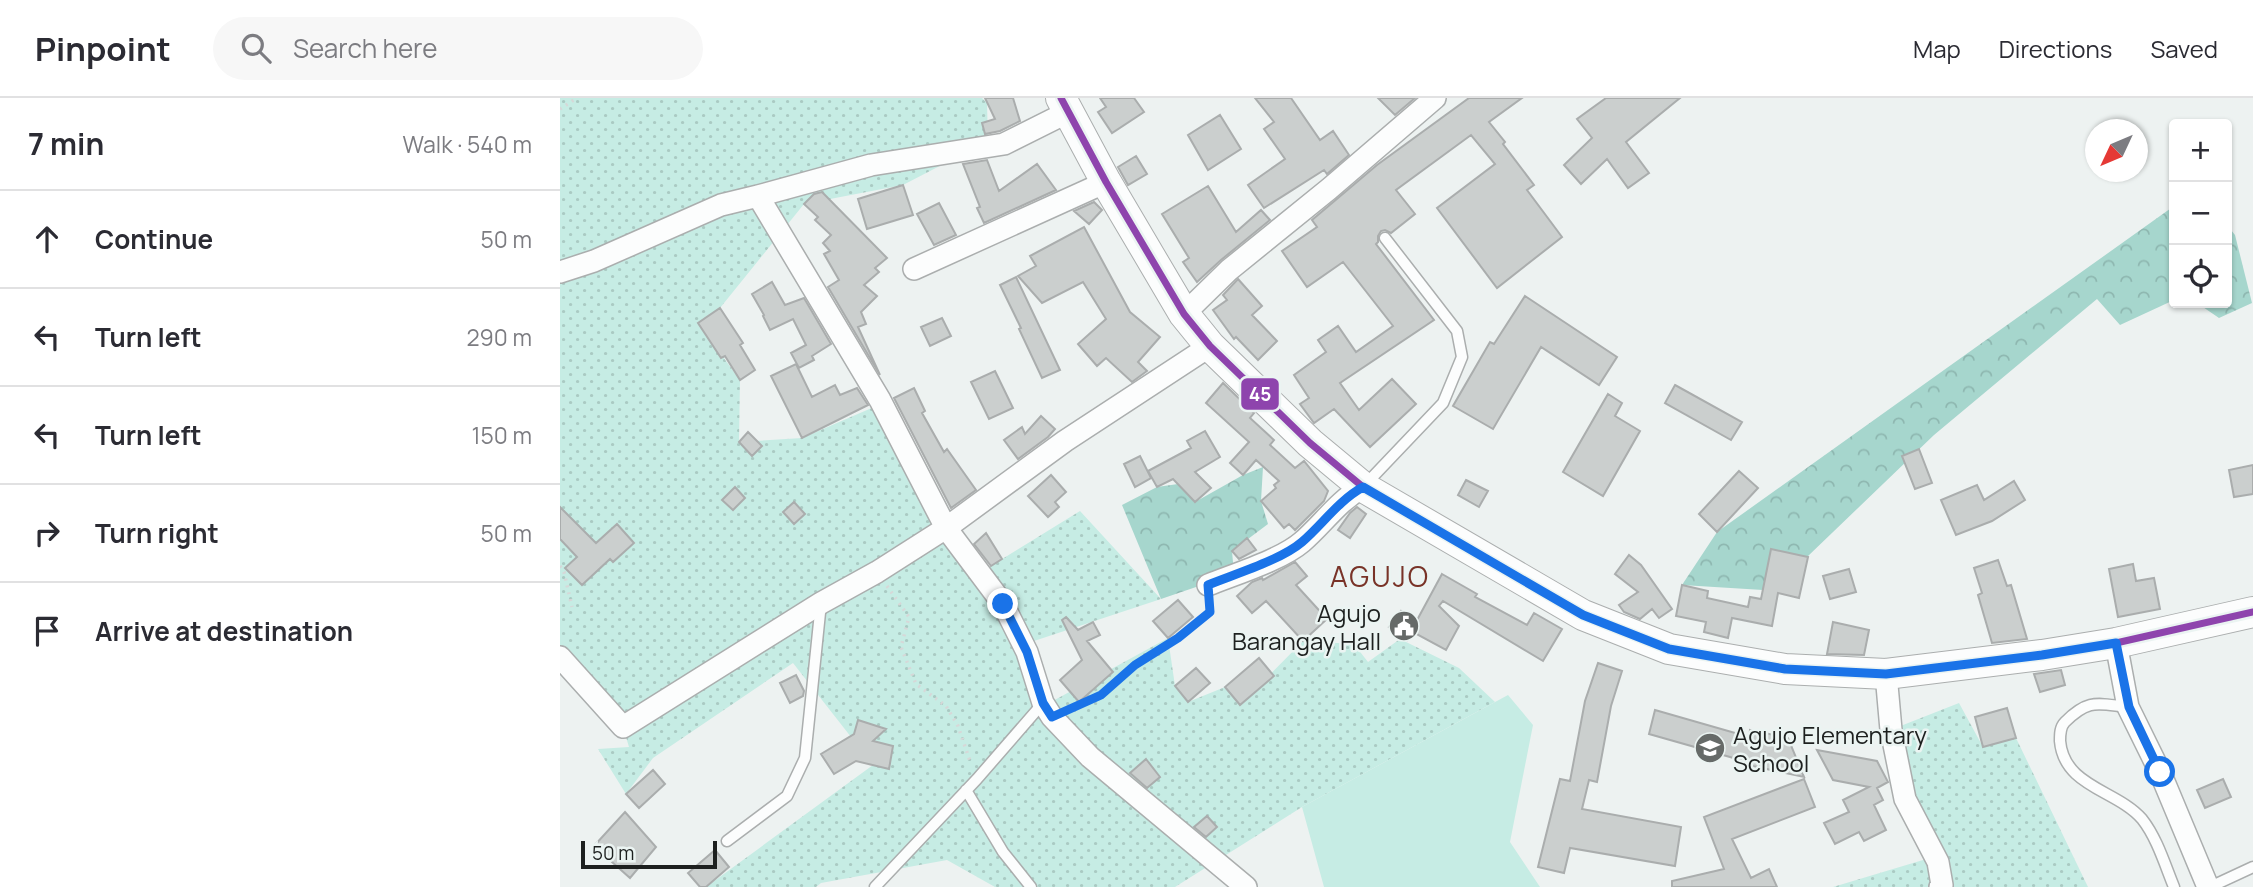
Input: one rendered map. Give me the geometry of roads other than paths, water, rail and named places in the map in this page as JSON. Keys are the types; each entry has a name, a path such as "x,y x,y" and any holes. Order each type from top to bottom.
{"main road":[{"path":"1064,105 1184,314 1210,346 1310,443 1363,487 1583,615 1669,649 1785,669 1886,674 2116,643 2253,612"}],"street":[{"path":"1184,314 1229,270 1435,98"},
{"path":"560,272 594,261 721,205 871,165 1004,144 1064,105"},
{"path":"914,269 1106,182"},
{"path":"758,196 880,400 946,527 1003,604 1027,652 1048,710 1090,757 1246,887"},
{"path":"560,657 623,727 821,603 877,572 946,527 1065,441 1210,346"},
{"path":"1208,585 1283,554 1301,543 1346,497 1363,487"},
{"path":"2116,643 2129,707 2209,887"},
{"path":"1886,674 1891,730 1905,799 1938,862 1942,885 1940,887"}],"lane":[{"path":"1363,487 1443,403 1462,356 1457,331 1385,238"},
{"path":"727,841 787,796 805,758 821,603"},
{"path":"2129,707 2090,703 2081,708 2062,725 2061,751 2069,768 2078,778 2124,803 2141,818 2151,831 2174,887"},
{"path":"875,887 966,790 1048,710"},
{"path":"966,790 1003,852 1031,887"},
{"path":"2209,887 2253,867"}],"place":[{"name":"Agujo Barangay Hall","path":"1404,626"},
{"name":"Agujo Elementary School","path":"1710,748"}],"district":[{"name":"AGUJO","path":"1380,576"}]}
